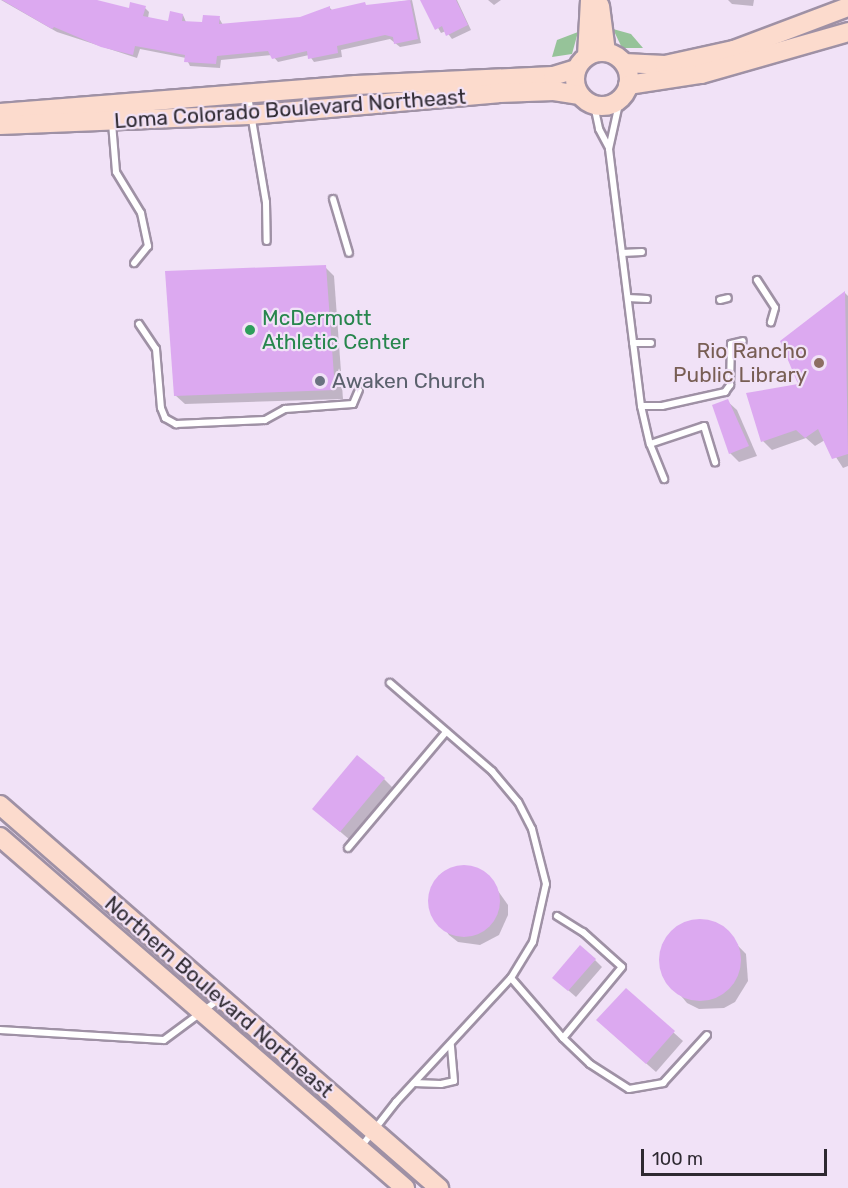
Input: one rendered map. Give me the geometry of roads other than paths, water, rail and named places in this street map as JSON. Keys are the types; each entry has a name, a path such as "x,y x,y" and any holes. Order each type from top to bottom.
{"street":[{"path":"587,100 582,63 590,0"},
{"path":"599,0 606,52 624,63 665,64 734,50 848,7"},
{"name":"Loma Colorado Boulevard Northeast","path":"0,125 112,123 249,115 498,93 554,91 603,106 624,92 702,74 848,32"},
{"name":"Loma Colorado Boulevard Northeast","path":"0,113 248,94 553,76 606,52"},
{"path":"624,63 624,92"},
{"name":"Northern Boulevard Northeast","path":"0,805 439,1188"},
{"name":"Northern Boulevard Northeast","path":"0,837 405,1188"}],"lane":[{"path":"609,148 624,92"},
{"path":"248,94 249,115 266,202 267,241"},
{"path":"587,100 609,148 641,406 650,444 664,479"},
{"path":"111,104 116,172 141,213 148,246 134,263"},
{"path":"333,199 349,254"},
{"path":"622,252 642,252"},
{"path":"757,280 775,308 771,322"},
{"path":"628,298 647,298"},
{"path":"720,300 728,298"},
{"path":"139,324 156,350 160,408 165,418 176,424 265,420 285,409 353,404 359,390"},
{"path":"641,406 662,406 725,392 730,385 731,344 743,341"},
{"path":"633,343 651,344"},
{"path":"650,444 704,426 715,462"},
{"path":"359,1148 414,1083 511,978 534,942 546,884 532,829 518,802 492,771 390,683"},
{"path":"348,848 446,732"},
{"path":"557,916 583,932 622,967 563,1038"},
{"path":"511,978 563,1038 590,1064 629,1089 663,1083 707,1035"},
{"path":"0,1030 164,1040 221,998"},
{"path":"414,1083 441,1084 454,1081 451,1045"}],"place":[{"name":"McDermott Athletic Center","path":"250,330"},
{"name":"Rio Rancho Public Library","path":"819,363"},
{"name":"Awaken Church","path":"320,381"}]}
